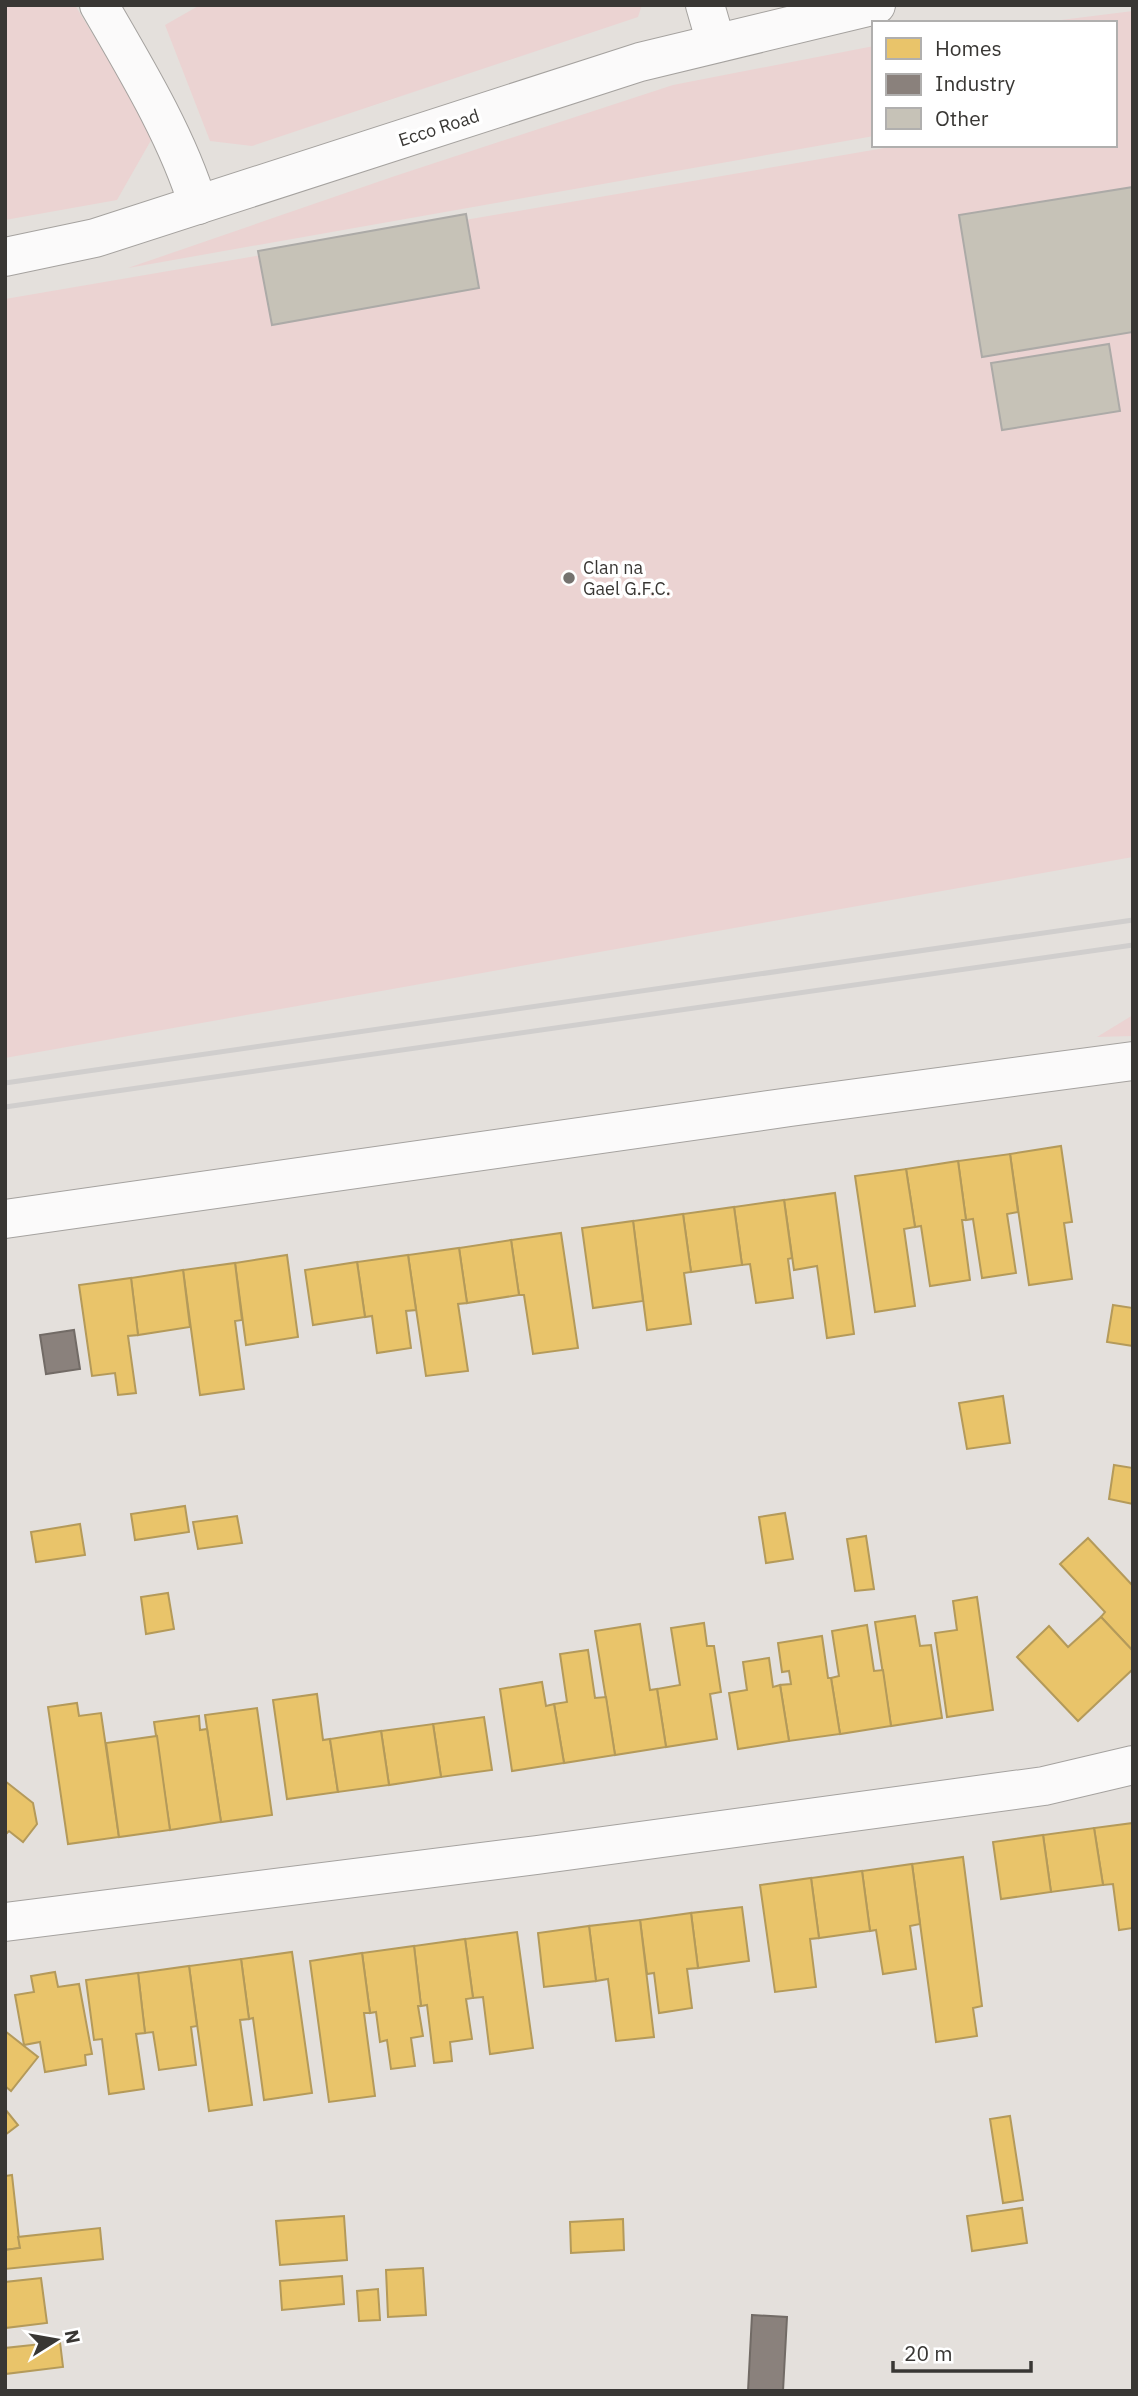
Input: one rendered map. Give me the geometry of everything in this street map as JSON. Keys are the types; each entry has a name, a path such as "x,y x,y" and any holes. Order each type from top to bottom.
{"street":[{"path":"99,5 185,167 198,205"},
{"path":"705,5 716,43"},
{"name":"Ecco Road","path":"5,257 95,238 640,62 876,5"},
{"path":"5,1219 1133,1061"},
{"path":"5,1922 551,1853 1030,1788 1133,1765"}],"shaded area":[{"path":"5,5 75,5 154,135 117,200 5,220"},
{"path":"200,5 642,5 638,17 252,146 210,141 165,25"},
{"name":"Clan na Gael G.F.C.","path":"1133,11 1133,857 5,1058 5,299 890,147 1117,147 1117,21 1053,21"},
{"path":"872,46 872,136 128,268 395,176 673,85"},
{"path":"1133,1015 1133,1036 1097,1037"}],"building: Homes":[{"path":"1061,1146 1072,1222 1064,1223 1072,1279 1029,1285 1010,1154"},
{"path":"1010,1154 1018,1212 1007,1214 1016,1273 982,1278 973,1219 966,1220 958,1161"},
{"path":"958,1161 970,1280 930,1286 921,1226 915,1227 906,1169"},
{"path":"906,1169 915,1227 904,1229 915,1306 875,1312 855,1176"},
{"path":"835,1193 854,1334 827,1338 817,1266 794,1270 784,1200"},
{"path":"784,1200 792,1258 788,1259 793,1298 756,1303 750,1264 742,1265 734,1207"},
{"path":"734,1207 742,1265 691,1272 683,1214"},
{"path":"683,1214 691,1272 684,1273 691,1324 647,1330 633,1221"},
{"path":"633,1221 643,1301 593,1308 582,1228"},
{"path":"561,1233 578,1348 533,1354 524,1295 519,1295 511,1240"},
{"path":"511,1240 519,1295 467,1303 459,1248"},
{"path":"459,1248 467,1303 458,1304 468,1371 426,1376 408,1255"},
{"path":"287,1255 298,1337 246,1345 235,1263"},
{"path":"408,1255 416,1310 406,1311 411,1348 377,1353 372,1316 365,1317 357,1262"},
{"path":"357,1262 365,1317 313,1325 305,1270"},
{"path":"235,1263 242,1320 235,1321 244,1389 200,1395 183,1270"},
{"path":"183,1270 190,1327 138,1335 131,1278"},
{"path":"131,1278 138,1335 128,1336 136,1393 118,1395 115,1373 92,1376 79,1285"},
{"path":"1113,1305 1133,1308 1133,1346 1107,1342"},
{"path":"1003,1396 1010,1443 967,1449 959,1403"},
{"path":"1114,1465 1133,1468 1133,1504 1109,1499"},
{"path":"185,1506 189,1532 135,1540 131,1514"},
{"path":"785,1513 793,1559 766,1563 759,1517"},
{"path":"237,1516 242,1543 198,1549 193,1522"},
{"path":"80,1524 85,1555 36,1562 31,1532"},
{"path":"866,1536 874,1589 855,1591 847,1539"},
{"path":"1088,1538 1133,1586 1133,1651 1101,1617 1105,1612 1060,1564"},
{"path":"168,1593 174,1629 146,1634 141,1597"},
{"path":"977,1597 993,1710 947,1717 935,1633 957,1630 953,1601"},
{"path":"915,1616 920,1646 931,1645 942,1718 891,1726 875,1622"},
{"path":"1101,1617 1133,1651 1133,1669 1078,1721 1017,1657 1049,1626 1068,1647"},
{"path":"704,1623 707,1646 714,1646 721,1692 710,1694 717,1739 666,1747 657,1689 680,1685 671,1628"},
{"path":"640,1624 650,1690 657,1689 666,1747 615,1755 595,1631"},
{"path":"867,1625 874,1671 883,1670 891,1726 840,1734 831,1678 839,1676 832,1631"},
{"path":"822,1636 840,1734 789,1741 780,1685 791,1684 789,1671 782,1672 778,1643"},
{"path":"588,1650 595,1698 606,1697 615,1755 564,1763 554,1704 567,1702 560,1654"},
{"path":"769,1658 773,1687 780,1685 789,1741 738,1749 729,1693 747,1690 743,1662"},
{"path":"542,1682 546,1706 554,1704 564,1763 512,1771 500,1689"},
{"path":"317,1694 323,1740 330,1739 338,1792 287,1799 273,1700"},
{"path":"77,1703 79,1716 101,1713 119,1837 68,1844 48,1707"},
{"path":"257,1708 272,1815 221,1822 205,1715"},
{"path":"199,1716 200,1730 207,1729 221,1822 170,1830 154,1722"},
{"path":"484,1717 492,1770 441,1777 433,1724"},
{"path":"433,1724 441,1777 389,1785 381,1731"},
{"path":"381,1731 389,1785 338,1792 330,1739"},
{"path":"157,1736 170,1830 119,1837 106,1743"},
{"path":"5,1781 33,1803 37,1824 23,1842 9,1831 5,1835"},
{"path":"1133,1823 1133,1928 1119,1930 1113,1884 1103,1885 1094,1828"},
{"path":"1094,1828 1103,1885 1051,1892 1043,1835"},
{"path":"1043,1835 1051,1892 1001,1899 993,1842"},
{"path":"963,1857 982,2006 973,2008 977,2036 936,2042 912,1864"},
{"path":"912,1864 920,1924 910,1926 916,1969 883,1974 876,1930 870,1931 862,1871"},
{"path":"862,1871 870,1931 819,1938 811,1878"},
{"path":"811,1878 819,1938 810,1939 816,1987 775,1992 760,1885"},
{"path":"742,1907 749,1961 698,1968 691,1913"},
{"path":"691,1913 698,1968 687,1969 692,2008 659,2013 654,1973 647,1974 640,1920"},
{"path":"640,1920 654,2037 616,2041 608,1979 596,1981 589,1926"},
{"path":"589,1926 596,1981 544,1987 538,1933"},
{"path":"517,1932 533,2048 490,2054 483,1997 473,1998 465,1939"},
{"path":"465,1939 473,1998 466,1999 472,2039 450,2042 452,2061 434,2063 427,2005 421,2006 414,1946"},
{"path":"414,1946 423,2036 411,2038 415,2066 391,2069 387,2040 380,2042 376,2012 370,2013 362,1953"},
{"path":"292,1952 312,2093 264,2100 253,2018 249,2019 241,1959"},
{"path":"362,1953 370,2013 364,2013 375,2096 329,2102 310,1961"},
{"path":"241,1959 249,2019 240,2020 252,2105 209,2111 189,1966"},
{"path":"189,1966 197,2026 191,2027 196,2065 159,2070 153,2032 145,2033 138,1973"},
{"path":"55,1972 58,1987 79,1984 92,2054 85,2055 86,2065 45,2072 40,2042 24,2045 15,1995 34,1992 31,1976"},
{"path":"138,1973 145,2033 136,2034 144,2089 109,2094 102,2039 94,2040 86,1980"},
{"path":"5,2031 38,2057 11,2091 5,2086"},
{"path":"5,2109 18,2125 5,2135"},
{"path":"1010,2116 1023,2200 1003,2203 990,2119"},
{"path":"12,2175 20,2248 5,2250 5,2176"},
{"path":"1022,2208 1027,2243 972,2251 967,2216"},
{"path":"344,2216 347,2260 280,2265 276,2221"},
{"path":"623,2219 624,2250 571,2253 570,2222"},
{"path":"100,2228 103,2259 5,2269 5,2250 20,2248 18,2237"},
{"path":"423,2268 426,2315 388,2317 386,2270"},
{"path":"342,2276 344,2304 282,2310 280,2281"},
{"path":"41,2278 47,2323 5,2328 5,2282"},
{"path":"378,2289 380,2320 359,2321 357,2291"},
{"path":"60,2342 63,2367 5,2374 5,2348"}],"building: Industry":[{"path":"74,1330 80,1369 46,1374 40,1335"},
{"path":"752,2315 787,2317 783,2391 748,2391"}],"building: Other":[{"path":"1133,187 1133,332 982,357 959,215"},
{"path":"466,214 479,288 272,325 258,251"},
{"path":"1109,344 1120,411 1002,430 991,363"}],"railway":[{"path":"5,1083 1133,920"},
{"path":"5,1107 1133,945"}],"place":[{"name":"Clan na Gael G.F.C.","path":"569,578"}]}
